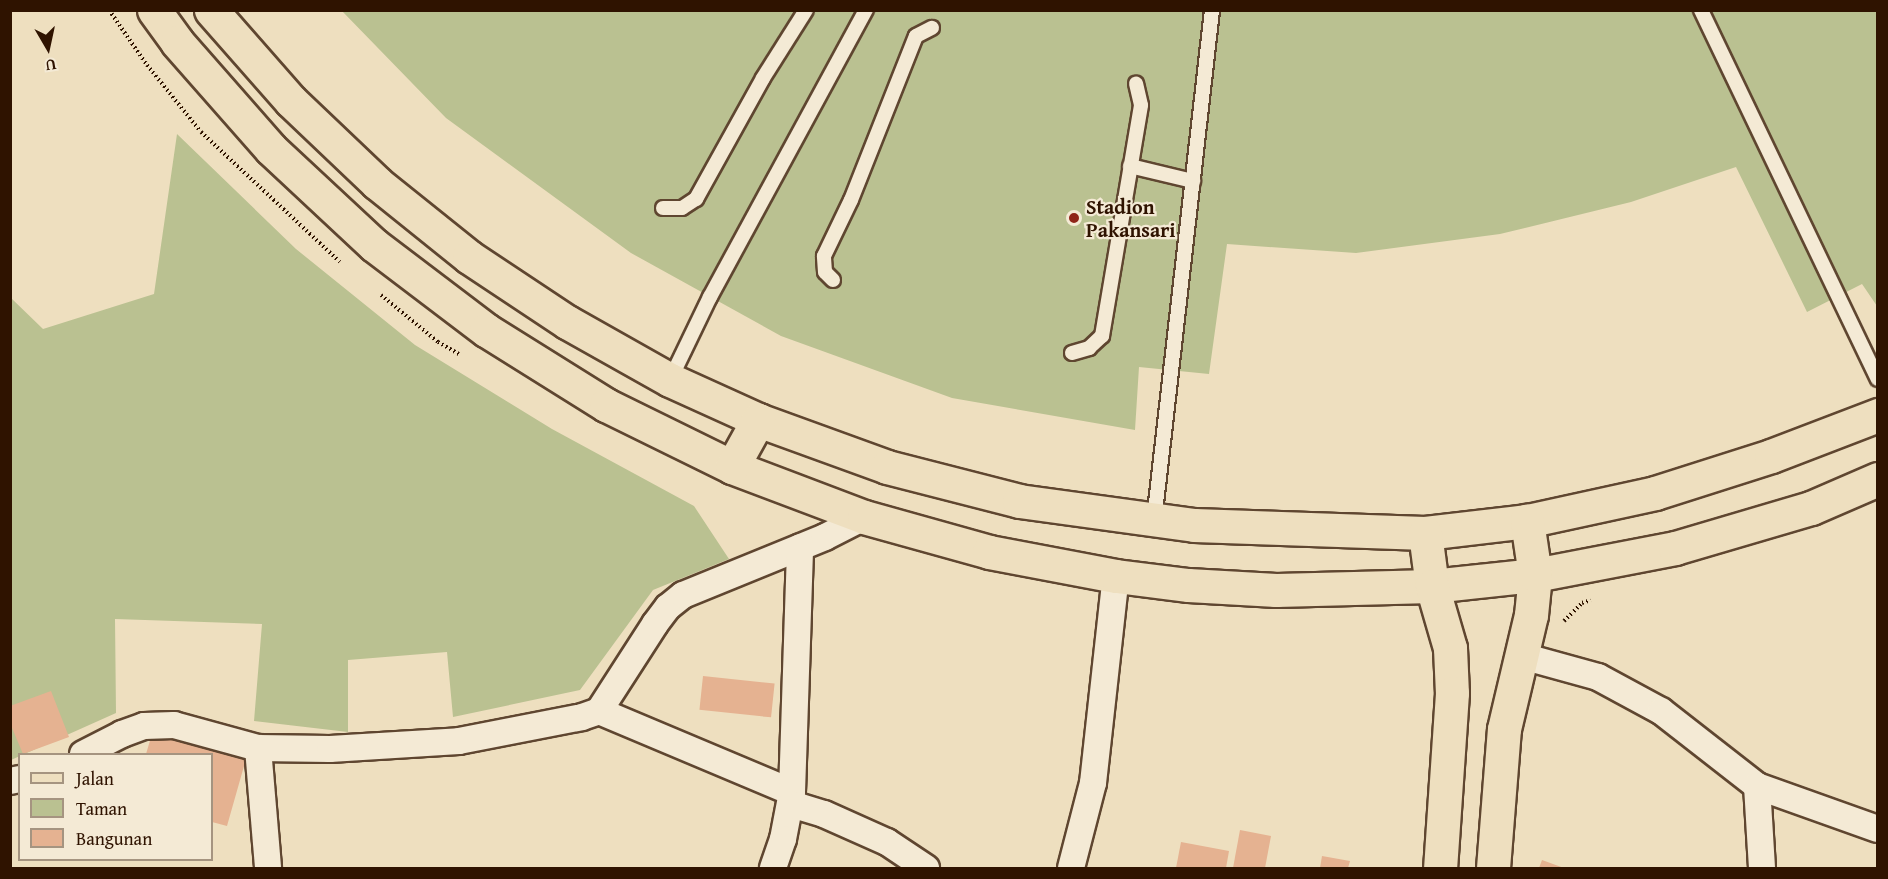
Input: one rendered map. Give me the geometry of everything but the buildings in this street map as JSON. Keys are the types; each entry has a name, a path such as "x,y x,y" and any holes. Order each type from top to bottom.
{"main road":[{"path":"154,10 177,42 271,149 374,245 486,330 606,405 732,467 864,518 989,552 1116,576 1188,585 1276,590 1432,586 1535,575 1675,548 1810,508 1878,479"},
{"path":"210,10 291,101 377,183 450,242 567,322 670,380 758,420 887,467 1019,501 1154,522 1425,533 1527,521 1654,493 1772,456 1878,415"},
{"path":"732,467 758,420"},
{"path":"1493,868 1504,729 1522,656 1535,575 1527,521"},
{"path":"1425,533 1432,586 1450,648 1452,693 1440,868"}],"street":[{"path":"85,753 122,734 144,726 174,725 258,748 373,747 459,741 582,717 599,711 655,624 668,607 683,594 800,547 864,518"},
{"path":"773,868 791,798 800,547"},
{"path":"1071,868 1093,783 1116,576"},
{"path":"1522,656 1598,677 1633,694 1661,711 1757,786 1878,829"},
{"path":"599,711 887,842 926,868"},
{"path":"258,748 268,868"},
{"path":"1757,786 1762,868"}],"lane":[{"path":"663,208 682,208 696,199 763,78 806,10"},
{"path":"670,380 710,297 866,10"},
{"path":"1154,522 1212,10"},
{"path":"1701,10 1878,379"},
{"path":"833,280 825,272 824,256 851,200 916,36 932,28"},
{"path":"1072,353 1089,348 1102,336 1141,105 1136,84"},
{"path":"1130,166 1193,181"}],"green space":[{"name":"Stadion Pakansari","path":"342,11 1877,11 1877,306 1862,284 1807,312 1736,167 1631,202 1500,234 1356,253 1227,244 1209,374 1139,367 1135,430 952,398 781,336 631,253 446,118"},
{"path":"177,134 296,249 415,345 552,429 694,506 729,559 653,590 580,690 453,717 447,652 348,660 348,732 254,721 262,624 115,619 116,713 27,753 18,753 18,757 11,760 10,297 43,329 154,294"}],"place":[{"name":"Stadion Pakansari","path":"1074,218"}]}
